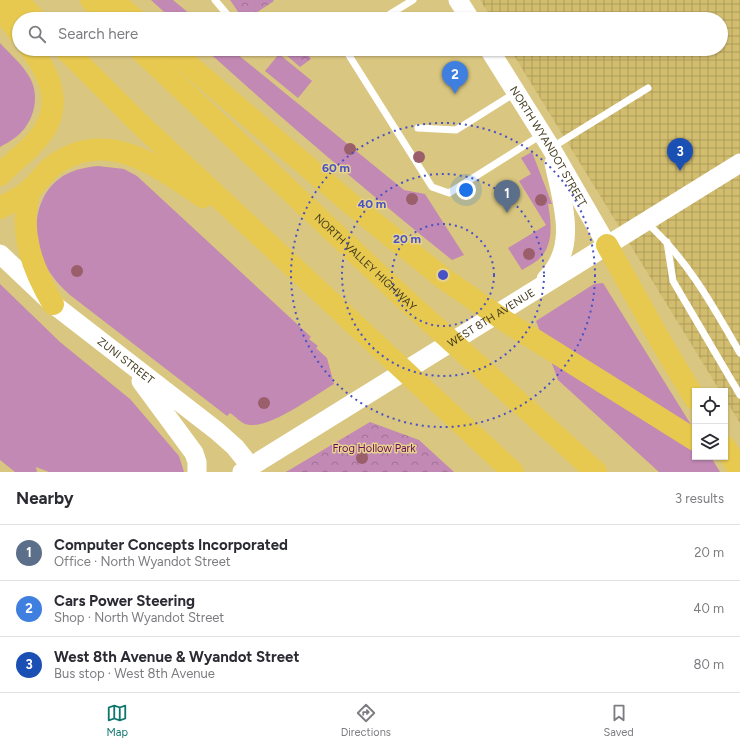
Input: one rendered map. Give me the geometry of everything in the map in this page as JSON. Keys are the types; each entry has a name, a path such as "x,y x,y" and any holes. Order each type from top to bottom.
{"highway":[{"path":"17,0 28,12"},
{"path":"91,0 102,12"},
{"path":"112,0 127,12"},
{"path":"0,7 12,23"},
{"path":"0,175 31,146 46,128 53,101 44,66 36,56"},
{"path":"72,56 139,123 271,244 359,330 510,470"},
{"name":"NORTH VALLEY HIGHWAY","path":"146,56 407,300 596,472"},
{"path":"178,56 351,204 443,278 546,348 692,438"},
{"path":"0,160 31,146"},
{"path":"0,208 30,190 50,168 70,156 96,149 118,151 155,166 229,214 271,244"},
{"path":"30,190 26,205 25,222 28,246 36,273 53,304"},
{"path":"607,245 692,394"},
{"path":"728,453 740,471"},
{"path":"727,460 740,468"}],"main road":[{"path":"458,0 466,12"},
{"name":"NORTH WYANDOT STREET","path":"493,56 547,141 607,245"},
{"path":"535,290 552,274 560,262 565,250 566,238 564,206 547,141"},
{"name":"WEST 8TH AVENUE","path":"246,469 740,163"},
{"name":"ZUNI STREET","path":"0,254 53,304 217,431 235,447 246,469"},
{"path":"126,361 188,444 197,462 197,472"}],"lane":[{"path":"215,0 225,12"},
{"path":"393,12 413,0"},
{"path":"349,56 432,187 449,193 648,88"},
{"path":"418,128 456,130 516,92"},
{"path":"645,222 667,242 682,260 709,299 739,350"},
{"path":"667,242 673,281 740,395"}],"shaded area":[{"path":"480,0 740,0 740,423 728,404 728,388 718,388 514,56 728,56 728,12 488,12"}],"green space":[{"path":"151,0 173,0 188,12 164,12"},
{"path":"230,0 274,1 258,12 238,12"},
{"path":"0,43 20,64 30,78 35,94 35,102 31,118 22,132 0,147"},
{"path":"213,56 240,56 404,190 425,194 464,255 452,260 389,209"},
{"path":"277,56 281,56 312,81 298,98 265,71"},
{"path":"287,56 309,56 311,59 300,67"},
{"path":"532,152 552,204 548,204 550,217 550,239 541,257 522,270 508,248 546,225 519,181 531,174 521,158"},
{"path":"98,166 124,169 137,176 311,337 309,339 318,346 316,348 327,358 334,384 303,404 277,418 265,423 254,425 245,424 230,413 227,416 70,295 50,273 40,251 37,238 38,211 50,188 59,179 71,172"},
{"path":"603,283 692,426 692,460 713,460 720,472 659,472 558,380 536,321 594,284"},
{"path":"0,284 60,342 130,399 179,456 184,472 49,472 36,467 37,472 15,472 0,460"},
{"name":"Frog Hollow Park","path":"370,422 419,440 454,472 286,472"}],"place":[{"name":"Cars Power Steering","path":"455,94"},
{"name":"West 8th Avenue & Wyandot Street","path":"680,171"},
{"name":"Computer Concepts Incorporated","path":"507,213"}]}
